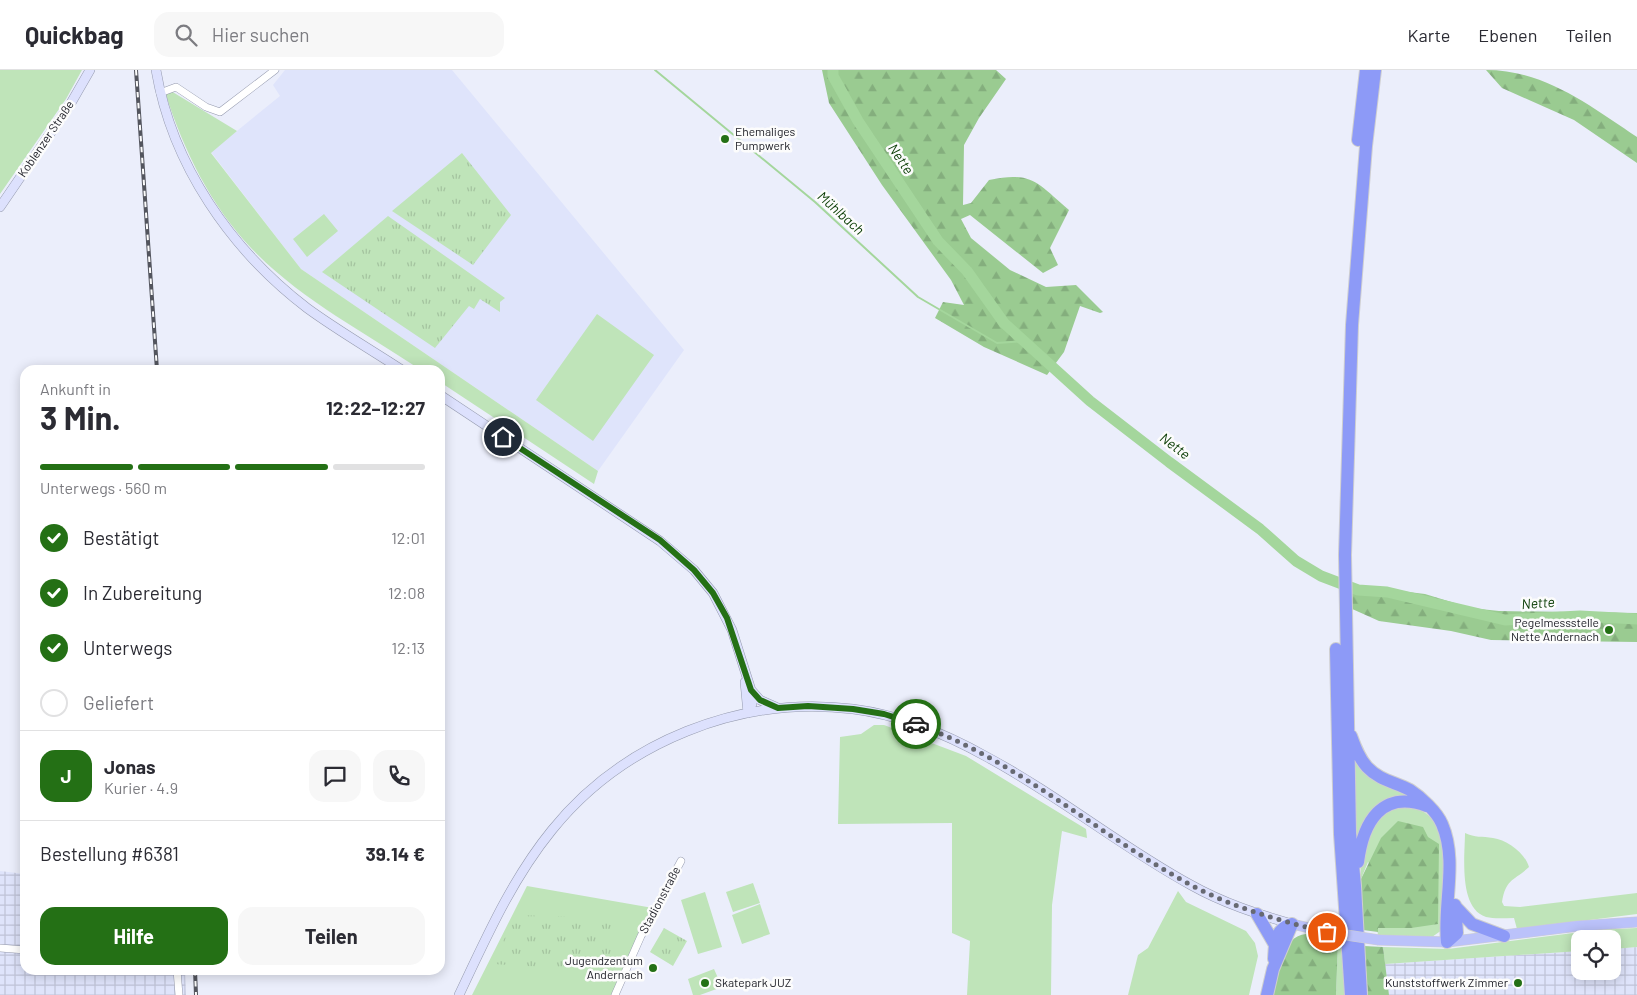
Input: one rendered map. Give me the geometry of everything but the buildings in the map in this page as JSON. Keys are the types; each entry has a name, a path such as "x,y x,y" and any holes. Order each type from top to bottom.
{"highway":[{"path":"1351,995 1340,834 1340,555 1344,325 1357,154 1366,70"},
{"path":"1340,555 1352,325 1365,155 1375,70"},
{"path":"1340,626 1347,718 1350,833 1361,995"},
{"path":"1347,718 1355,748 1367,767 1386,781 1411,791 1442,822 1446,839 1449,893 1448,942"},
{"path":"1355,886 1360,844 1364,830 1372,817 1383,808 1395,803 1416,803 1429,807"},
{"path":"1449,893 1455,906 1472,924 1504,936"},
{"path":"1448,942 1457,933 1455,906"},
{"path":"1257,914 1268,928 1275,945"},
{"path":"1267,995 1273,969 1275,945 1280,929 1292,924"},
{"path":"1273,969 1292,924"}],"main road":[{"name":"Koblenzer Straße","path":"0,207 71,103 90,70"},
{"path":"156,70 160,93 172,134 195,180 225,226 260,267 307,308 394,365"},
{"path":"445,398 660,540 683,559 704,581 732,630 751,690 752,704 748,713"},
{"path":"744,672 748,713"},
{"path":"751,690 766,704 778,708"},
{"path":"458,995 498,914 523,870 548,834 578,802 619,768 664,741 697,727 748,713 808,706 853,709 884,714 922,727 991,758 1168,872 1214,897 1257,914 1292,924 1327,932 1379,940 1448,942 1578,926 1637,922"}],"street":[{"path":"160,93 176,87 206,107 220,112 275,70"},
{"name":"Stadionstraße","path":"615,995 641,936 681,861"},
{"path":"0,948 20,950"},
{"path":"177,975 179,995"}],"shaded area":[{"path":"285,70 452,70 684,350 598,471 445,367 445,365 442,365 301,269 211,152 280,96 273,85"},
{"path":"0,871 20,873 20,975 185,975 186,995 0,995"},
{"path":"1637,947 1637,995 1389,995 1385,964 1571,952 1571,980 1621,980 1621,948"}],"green space":[{"path":"0,70 82,70 66,99 0,194"},
{"path":"822,70 996,70 1006,79 979,118 964,145 963,205 971,203 989,180 1025,178 1041,186 1069,210 1050,248 1058,265 1043,273 970,215 961,219 971,238 1010,270 1046,287 1076,285 1103,312 1100,313 1080,306 1064,352 1047,375 984,347 935,318 943,302 964,305 951,280 882,185 829,103"},
{"path":"1486,70 1528,76 1547,83 1584,102 1637,137 1637,163 1574,120 1502,88"},
{"path":"171,91 237,131 211,153 301,269 442,365 413,365 333,314 291,284 252,249 224,215 200,177 181,137 166,95"},
{"path":"462,153 511,215 473,265 392,211"},
{"path":"324,214 338,231 307,257 293,239"},
{"path":"388,216 505,298 500,302 500,312 480,299 474,309 469,306 435,348 322,272"},
{"path":"597,314 654,355 593,441 536,400"},
{"path":"445,367 598,471 594,484 445,385"},
{"path":"1352,585 1425,594 1471,608 1499,611 1637,613 1637,642 1491,640 1451,631 1379,621 1350,608"},
{"path":"874,725 884,725 966,756 1086,829 1087,838 1062,831 1052,905 1051,995 967,995 970,941 952,933 952,823 838,824 840,737 861,734"},
{"path":"1353,755 1423,802 1393,800 1359,839 1356,839"},
{"path":"1395,806 1422,811 1432,820 1439,832 1445,865 1444,901 1442,930 1432,937 1378,935 1377,928 1411,928 1368,862 1361,879 1361,862 1373,821"},
{"path":"1398,821 1423,827 1428,837 1439,844 1438,924 1411,928 1378,928 1378,932 1363,930 1361,879 1381,838"},
{"path":"1465,833 1472,836 1504,841 1520,852 1527,862 1529,867 1508,884 1502,902 1504,906 1520,907 1637,893 1637,914 1517,929 1514,918 1486,917 1477,912 1467,892 1464,867"},
{"path":"753,883 760,903 733,912 726,892"},
{"path":"527,886 653,908 613,995 472,995"},
{"path":"1178,891 1186,902 1246,931 1255,943 1258,956 1249,995 1128,995 1138,955 1148,948"},
{"path":"705,892 722,947 698,954 681,900"},
{"path":"760,904 770,934 742,944 732,915"},
{"path":"515,915 618,918 614,959 579,955 578,969 493,964"},
{"path":"664,928 687,941 673,966 650,952"},
{"path":"1637,928 1637,947 1621,948 1621,930 1597,930"},
{"path":"1571,933 1571,952 1385,964 1383,947 1448,949"},
{"path":"1306,934 1338,942 1336,995 1273,995 1279,968 1286,949 1291,941 1298,936"},
{"path":"1338,942 1342,943 1345,995 1336,995"},
{"path":"1364,946 1383,947 1389,995 1368,995"},
{"name":"Skatepark JUZ","path":"714,969 722,987 700,995 693,995 688,979"}],"waterway":[{"name":"Mühlbach","path":"655,70 815,202 918,297 997,343 1025,341"},
{"name":"Nette","path":"833,70 833,76 858,121 938,241 967,271 1004,323 1090,401 1260,529 1296,561 1321,576 1358,590 1387,592 1505,620 1580,616 1637,619"}],"railway":[{"path":"136,70 157,365"},
{"path":"195,975 196,995"}],"way so far":[{"path":"916,724 991,758 1143,857 1190,885 1223,901 1257,914 1327,932"}],"place":[{"name":"Ehemaliges Pumpwerk","path":"725,139"},
{"name":"Pegelmessstelle Nette Andernach","path":"1609,630"},
{"name":"Jugendzentum Andernach","path":"653,968"},
{"name":"Skatepark JUZ","path":"705,983"},
{"name":"Kunststoffwerk Zimmer","path":"1518,983"}],"route":[{"path":"503,437 660,540 694,570 713,593 727,618 751,690 760,700 778,708 824,706 853,709 884,714 916,724"}]}
